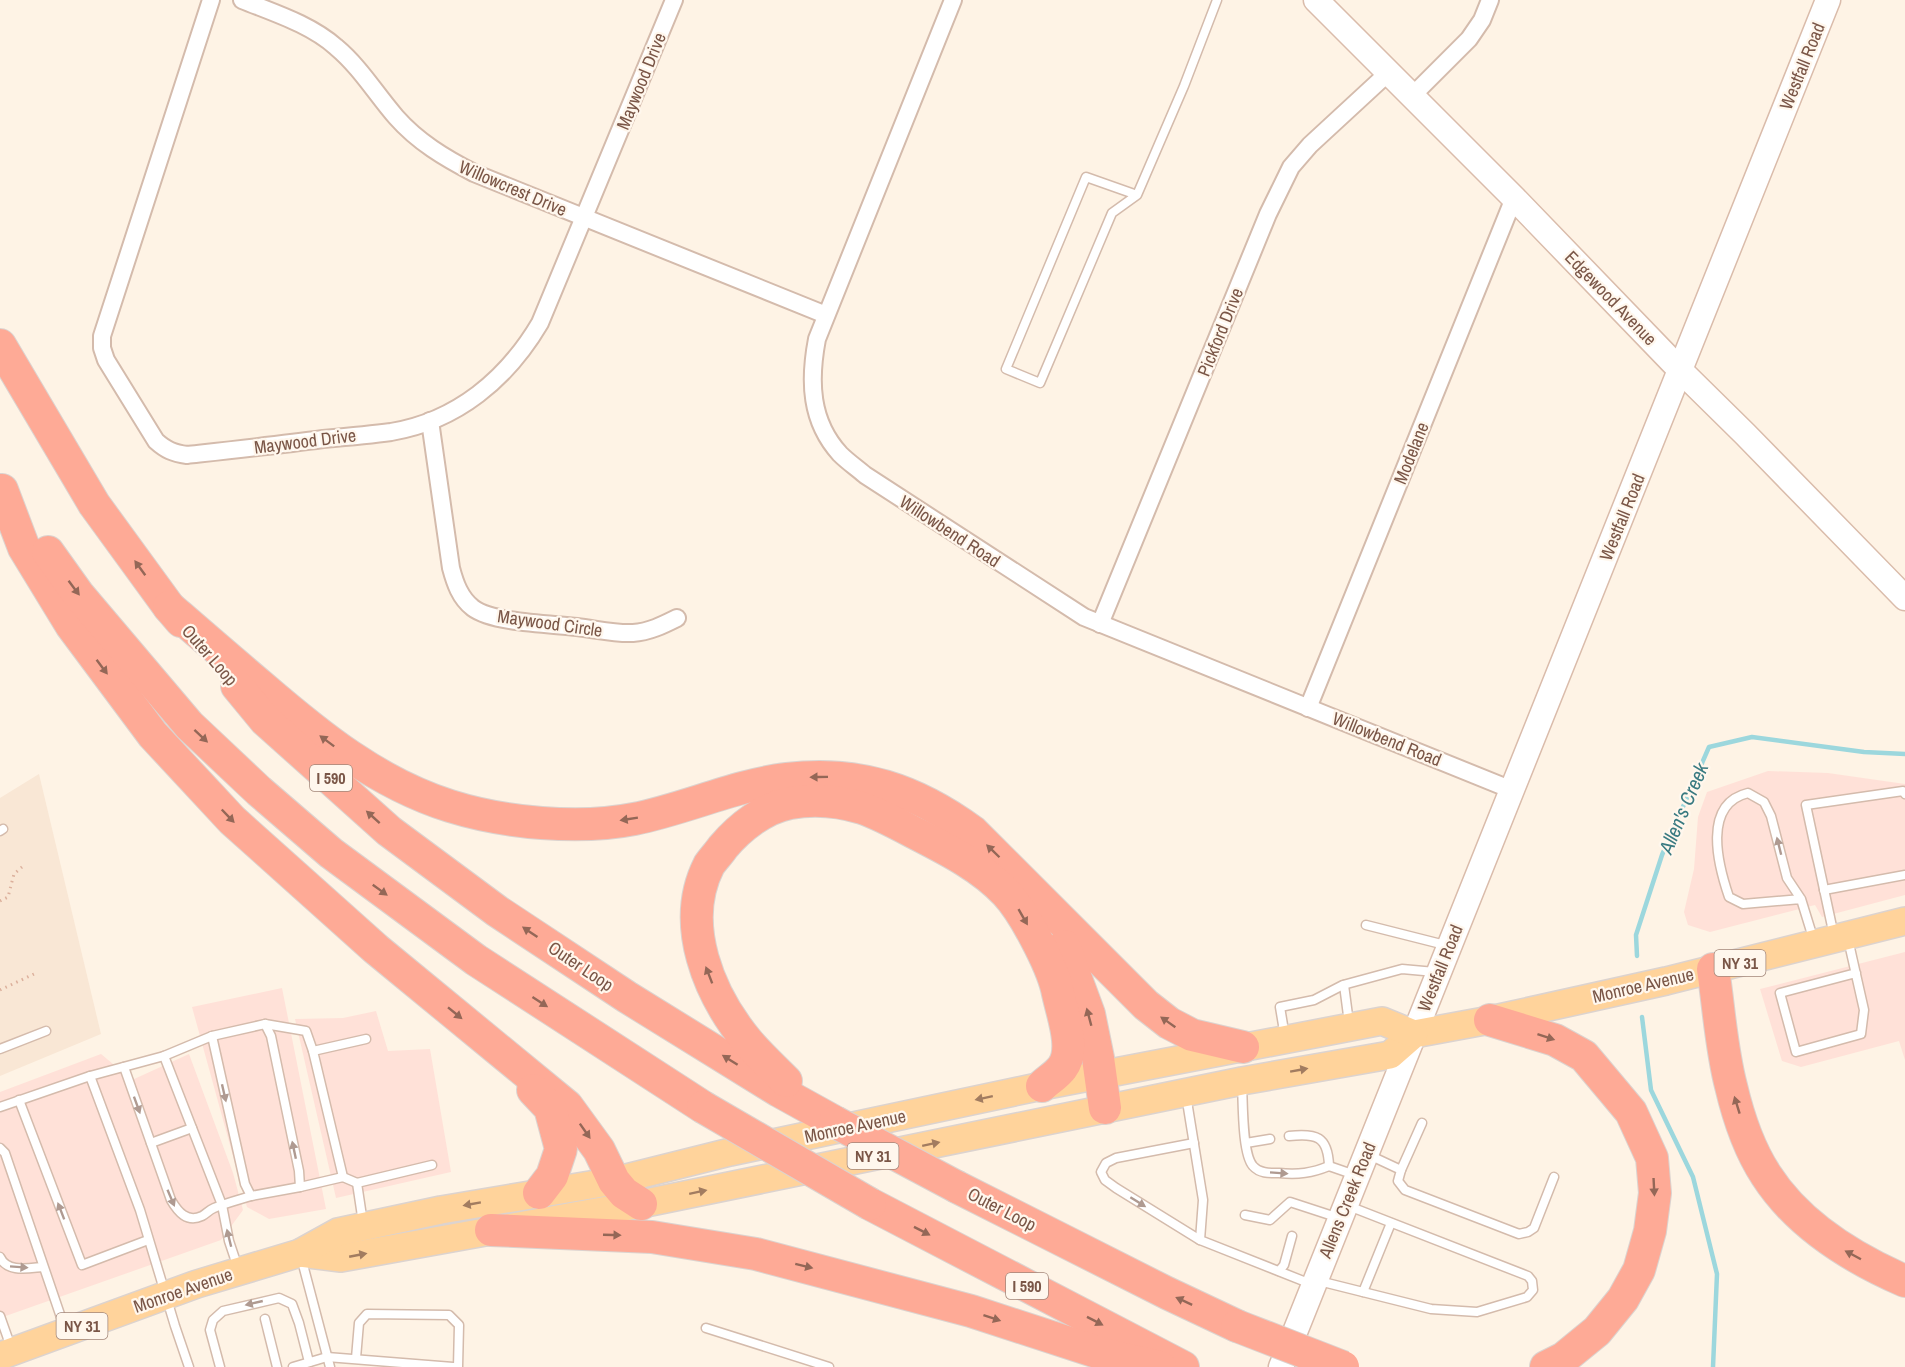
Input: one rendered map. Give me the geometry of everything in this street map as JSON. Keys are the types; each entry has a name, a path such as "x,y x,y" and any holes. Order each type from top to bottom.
{"highway":[{"name":"Outer Loop","path":"0,345 94,504 169,607 265,720 389,831 497,911 627,997 786,1090 835,1122 957,1187 1167,1293 1237,1326 1343,1367"},
{"path":"1,487 24,549 71,625 153,735 232,820 376,949 567,1106 598,1150 614,1181 624,1194 641,1204"},
{"name":"I 590","path":"1,487 78,594 189,725 330,853 476,960 703,1107 870,1204 1183,1367"},
{"path":"169,607 304,724 344,754 409,792 451,807 494,817 564,824 634,819 786,779 846,777 901,790 950,815 973,832 1146,1005 1169,1023 1192,1035 1243,1047"},
{"path":"786,1090 723,1006 707,975 699,942 697,919 700,890 710,864 728,841 749,822 769,810 789,803 816,800 862,808 893,821 963,860 986,875 1006,893 1021,912 1054,977 1070,1049 1063,1067 1042,1086"},
{"path":"1035,892 1066,950 1085,1003 1098,1058 1105,1108"},
{"path":"1713,969 1731,1086 1745,1133 1765,1174 1785,1200 1846,1252 1905,1281"},
{"path":"1490,1020 1555,1040 1584,1056 1631,1112 1652,1158 1655,1193 1650,1231 1639,1270 1623,1299 1597,1331 1564,1358 1546,1367"},
{"path":"498,1048 550,1108 561,1149 552,1176 539,1193"},
{"path":"491,1230 652,1237 756,1254 971,1311 1102,1354 1160,1367"}],"main road":[{"name":"Monroe Avenue","path":"300,1253 341,1258 641,1204 1242,1080 1390,1055 1414,1034 1490,1020 1665,981 1905,921"},
{"name":"Monroe Avenue","path":"6,1354 165,1295 300,1253 338,1232 441,1210 614,1181 730,1152 1042,1086 1382,1020 1414,1034"}],"street":[{"name":"Maywood Drive","path":"210,0 102,336 102,348 106,360 156,441 166,450 187,455 393,431 430,422 459,408 484,392 524,349 540,323 674,0"},
{"name":"Willowcrest Drive","path":"242,0 285,17 327,39 354,64 397,118 420,140 450,161 474,173 826,315"},
{"name":"Willowbend Road","path":"953,0 817,339 813,358 813,395 824,431 841,455 866,475 1056,600 1100,624 1512,790"},
{"name":"Edgewood Avenue","path":"1316,0 1514,198 1905,598"},
{"path":"1412,96 1469,39 1482,20 1490,0"},
{"name":"Westfall Road","path":"1414,1034 1828,0"},
{"name":"Pickford Drive","path":"1100,624 1268,214 1291,167 1310,145 1388,73"},
{"name":"Modelane","path":"1308,708 1514,198"},
{"name":"Maywood Circle","path":"430,422 451,568 456,585 465,600 475,610 506,619 622,633 644,632 677,618"},
{"name":"Allens Creek Road","path":"1281,1367 1414,1034"}],"lane":[{"path":"1137,195 1086,177 1006,369 1040,383 1113,213 1137,195 1184,86 1217,0"},
{"path":"1832,940 1806,805 1903,791 1905,794"},
{"path":"1801,899 1743,904 1729,897 1721,875 1716,842 1724,809 1736,796 1748,793 1764,802 1771,816 1787,879 1856,973 1864,1010 1861,1034 1796,1052 1780,993 1856,973"},
{"path":"1824,890 1905,875"},
{"path":"1366,926 1449,946"},
{"path":"1286,1040 1280,1007 1314,1000 1344,985 1402,969 1438,973"},
{"path":"1344,985 1350,1028"},
{"path":"265,1024 271,1036 299,1171 300,1187"},
{"path":"0,1107 90,1076 164,1056 212,1036 265,1024 306,1031 313,1051 343,1177"},
{"path":"0,1049 46,1031"},
{"path":"212,1036 245,1184 250,1196"},
{"path":"313,1051 366,1039"},
{"path":"164,1056 222,1205 229,1241 239,1271"},
{"path":"124,1067 171,1200 178,1212 185,1216 193,1218 200,1216 210,1209 250,1196 343,1177 357,1183 432,1165"},
{"path":"90,1076 140,1210 189,1367"},
{"path":"1242,1080 1246,1143 1248,1157 1254,1167 1262,1172 1301,1175 1329,1166 1357,1176"},
{"path":"1185,1092 1203,1200 1200,1240"},
{"path":"19,1100 82,1265 148,1240"},
{"path":"1422,1123 1398,1181 1405,1190 1519,1233 1528,1232 1534,1227 1554,1177"},
{"path":"151,1143 192,1128"},
{"path":"1289,1136 1310,1134 1318,1137 1325,1143 1329,1153 1329,1166"},
{"path":"1246,1143 1270,1139"},
{"path":"1194,1143 1116,1158 1106,1163 1101,1172 1105,1180 1200,1240 1314,1283 1363,1292 1431,1309 1477,1312 1527,1297 1533,1290 1532,1281 1528,1276 1392,1223 1290,1202 1270,1220 1245,1215"},
{"path":"0,1148 5,1152 66,1332"},
{"path":"1365,1153 1401,1170"},
{"path":"357,1183 363,1227"},
{"path":"1363,1292 1392,1223"},
{"path":"1279,1271 1284,1265 1292,1236"},
{"path":"300,1253 330,1367"},
{"path":"0,1257 2,1263 13,1269 44,1267"},
{"path":"220,1367 210,1330 213,1320 224,1311 279,1298 292,1304 309,1362"},
{"path":"356,1358 359,1323 367,1314 449,1315 459,1325 458,1367"},
{"path":"0,1316 6,1354"},
{"path":"264,1319 277,1367"},
{"path":"706,1328 829,1367"},
{"path":"293,1367 327,1357 453,1367"}],"path":[{"path":"0,901 8,897 14,874 22,867"},
{"path":"0,990 34,974"}],"shaded area":[{"path":"1768,771 1828,773 1905,784 1905,895 1822,917 1815,905 1710,932 1688,925 1684,912 1694,869 1698,817 1707,792"},
{"path":"39,774 101,1034 0,1076 0,798"},
{"path":"1905,952 1905,1060 1899,1041 1801,1067 1782,1061 1760,989"},
{"path":"282,988 326,1209 269,1219 247,1207 192,1007"},
{"path":"376,1011 388,1051 430,1049 451,1172 336,1198 295,1019 343,1018"},
{"path":"101,1054 132,1080 189,1054 233,1173 243,1210 221,1240 0,1318 0,1092"}],"waterway":[{"name":"Allen's Creek","path":"1637,956 1636,935 1662,855 1709,747 1752,737 1864,752 1905,754"},
{"name":"Allen's Creek","path":"1642,1017 1651,1090 1693,1177 1717,1274 1713,1367"}]}
